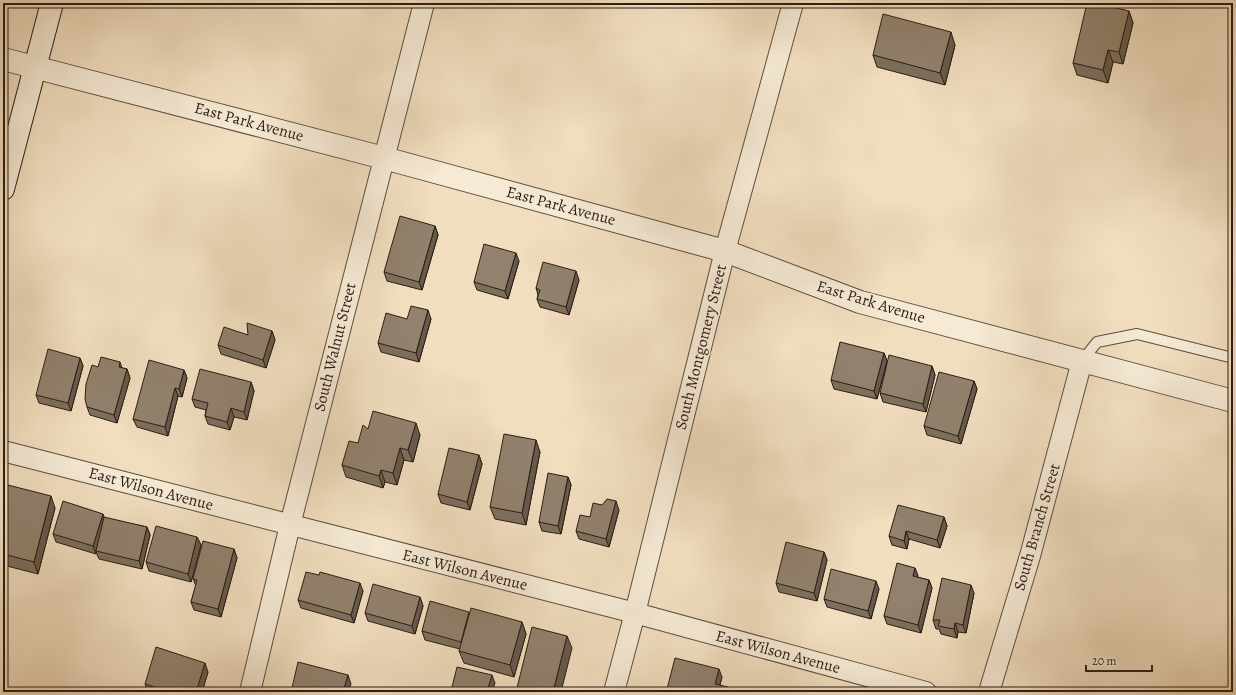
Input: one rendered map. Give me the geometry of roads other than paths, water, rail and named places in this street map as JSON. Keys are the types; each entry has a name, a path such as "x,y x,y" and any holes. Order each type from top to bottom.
{"street":[{"path":"3,189 52,3"},
{"name":"South Walnut Street","path":"250,692 290,525 424,3"},
{"name":"South Montgomery Street","path":"614,692 725,251 793,3"},
{"name":"East Park Avenue","path":"3,59 384,158 725,251 860,302 1233,401"},
{"name":"South Branch Street","path":"989,692 1030,556 1082,361"},
{"name":"East Wilson Avenue","path":"3,451 635,613 926,692"}],"lane":[{"path":"1082,361 1097,342 1137,334 1233,358"}]}
